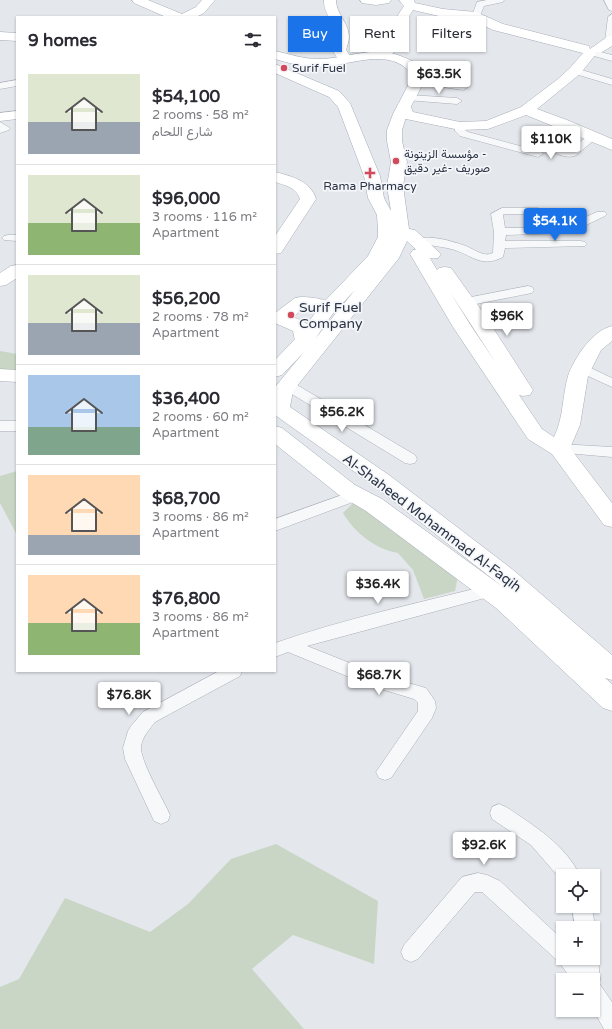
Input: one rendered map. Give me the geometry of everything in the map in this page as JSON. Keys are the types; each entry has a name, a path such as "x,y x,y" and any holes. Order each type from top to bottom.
{"main road":[{"path":"138,0 175,16"},
{"path":"188,16 200,10 209,0"},
{"path":"330,0 329,6 332,14 340,25 343,35 339,50 345,59"},
{"path":"366,0 385,0"},
{"path":"384,54 397,42 402,18 408,3 443,13 476,16"},
{"path":"486,21 498,27 592,52"},
{"path":"407,102 406,115 460,126 488,125 526,110 563,82 592,52 610,41"},
{"path":"276,55 300,61 318,63 365,55 384,54 395,57 412,66 420,76 398,116 394,137 400,161 395,184 405,237 466,302 556,439 559,449"},
{"path":"276,68 326,90 338,97 346,106 372,176 380,207 386,212 398,212 405,237 462,327 536,434 559,449 612,519"},
{"path":"526,110 562,123 612,145"},
{"path":"0,117 16,115"},
{"path":"397,122 416,117"},
{"path":"276,177 304,189 308,195 308,200 276,248"},
{"path":"299,346 334,315 393,254 405,237"},
{"path":"0,282 16,271"},
{"path":"280,387 299,346 302,328 279,318 298,303 305,301 334,315"},
{"path":"280,387 334,315"},
{"path":"559,449 570,425 578,376 593,347 612,332"},
{"path":"0,375 16,376"},
{"name":"Al-Shaheed Mohammad Al-Faqih","path":"280,387 279,405 281,411 380,480 504,575 612,670"},
{"name":"Al-Shaheed Mohammad Al-Faqih","path":"276,434 307,460 356,495 374,505 504,601 612,700"}],"street":[{"path":"476,16 480,4 500,0"},
{"path":"608,0 612,8"},
{"path":"610,41 612,18"},
{"path":"592,52 612,58"},
{"path":"575,71 612,82"},
{"path":"418,82 463,87"},
{"path":"0,86 16,83"},
{"path":"407,102 457,101"},
{"path":"562,123 548,141 550,146 560,152 571,154 593,137"},
{"path":"0,125 5,128 0,130"},
{"path":"460,126 460,131 464,134 538,154"},
{"path":"405,237 457,247 485,259 494,258 499,255 500,232 496,217 499,213 538,211"},
{"path":"500,232 564,230 575,227 601,214"},
{"path":"500,244 581,244"},
{"path":"0,282 16,278"},
{"path":"466,302 528,290"},
{"path":"582,368 612,383"},
{"path":"280,387 410,459"},
{"path":"0,426 16,426"},
{"path":"559,449 612,452"},
{"path":"276,525 356,495"},
{"path":"281,647 318,635 490,591"},
{"path":"281,647 377,680 418,692 425,698 427,706 426,713 385,772"},
{"path":"161,815 133,754 133,742 137,731 149,717 232,672"},
{"path":"499,813 538,839 565,869"},
{"path":"411,952 469,884 477,882 486,884 493,888 556,947"},
{"path":"573,965 579,973"},
{"path":"600,1002 612,1022"}],"green space":[{"path":"0,351 16,354 16,371 0,370"},
{"path":"16,471 16,533 0,503 0,476"},
{"path":"353,503 374,508 458,576 455,591 424,599 413,570 398,553 381,548 374,544 353,527 343,513"},
{"path":"276,844 378,901 374,964 293,935 252,969 304,1029 0,1029 0,987 19,979 65,898 150,932 188,904 231,859"}],"place":[{"name":"Surif Fuel","path":"284,68"},
{"name":"مؤسسة الزيتونة - صوريف -غير دقيق","path":"396,161"},
{"name":"Rama Pharmacy","path":"370,173"},
{"name":"Surif Fuel Company","path":"291,315"}]}
